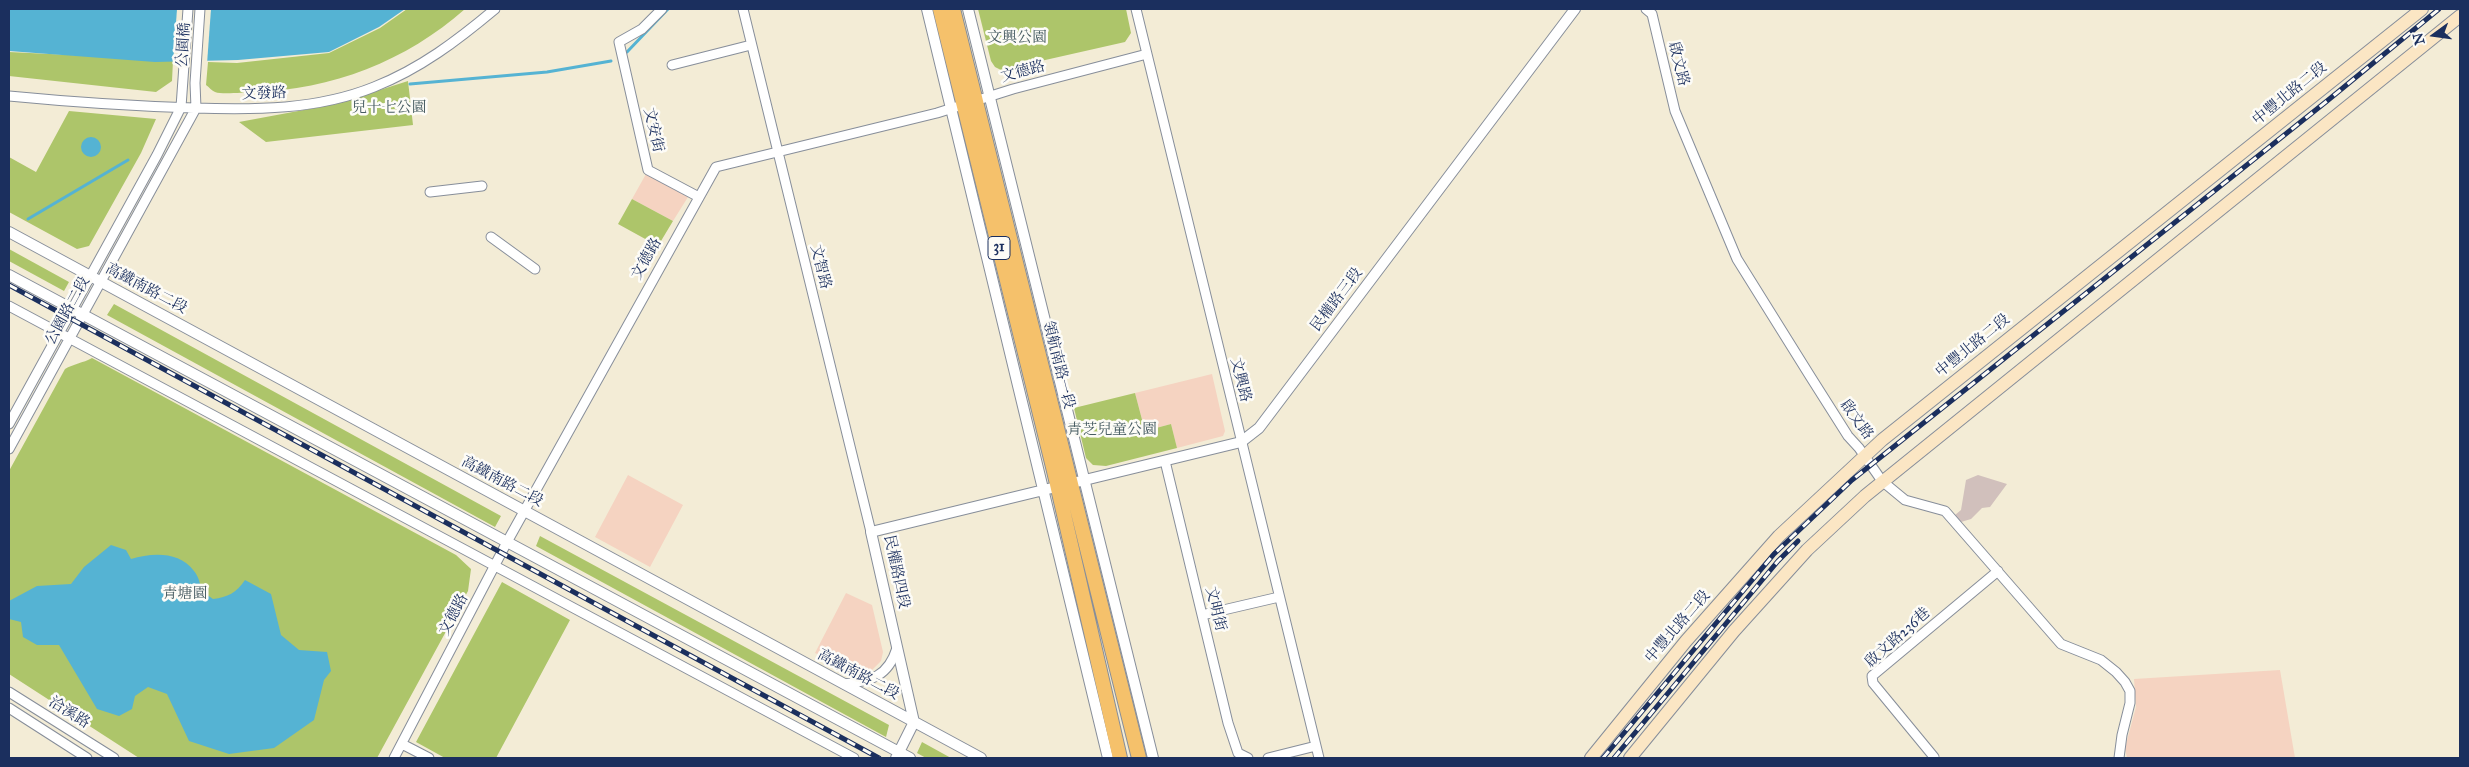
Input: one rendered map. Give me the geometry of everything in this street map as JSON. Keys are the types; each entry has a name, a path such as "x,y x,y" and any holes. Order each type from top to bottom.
{"main road":[{"name":"領航南路一段","path":"940,9 970,102 1071,484 1139,758"},
{"name":"領航南路一段","path":"953,9 970,102"},
{"name":"中豐北路二段","path":"1591,758 1686,641 1780,536 1882,440 2422,9"},
{"path":"1630,758 1734,631 1807,550 1882,481 2460,16"},
{"name":"領航南路一段","path":"1071,484 1120,758"}],"street":[{"name":"公園橋","path":"181,108 188,9"},
{"name":"公園橋","path":"196,108 195,83 200,9"},
{"name":"文發路","path":"9,96 181,108 289,107 374,87 439,53 495,9"},
{"name":"文安街","path":"662,9 642,29 620,42 648,170 698,196"},
{"name":"文智路","path":"743,9 872,532"},
{"name":"31","path":"927,9 1108,758"},
{"name":"領航南路一段","path":"968,9 989,96 1071,484 1152,756"},
{"name":"文興路","path":"1136,9 1319,758"},
{"name":"民權路三段","path":"1044,490 1241,442 1259,428 1574,9"},
{"name":"啟文路","path":"1646,9 1652,14 1675,110 1737,259 1848,436 1882,481 1905,500 1945,511 2061,644 2101,660 2125,682 2130,691 2130,703 2122,735 2119,758"},
{"path":"672,65 751,46"},
{"name":"文德路","path":"394,758 507,542 716,166 950,108 1147,54"},
{"name":"公園路二段","path":"9,424 181,108"},
{"name":"公園路二段","path":"9,449 196,108"},
{"path":"430,192 482,186"},
{"name":"高鐵南路二段","path":"9,232 981,758"},
{"path":"491,237 535,269"},
{"path":"9,275 507,542 898,755 910,758"},
{"path":"9,306 854,758"},
{"name":"文明街","path":"1165,460 1228,723 1238,752 1248,758"},
{"name":"民權路四段","path":"914,722 872,532 1044,490"},
{"name":"啟文路236巷","path":"1933,758 1873,682 1872,676 1998,571"},
{"path":"1202,616 1279,597"},
{"path":"844,684 875,677 886,671 893,662 897,648"},
{"name":"洽溪路","path":"9,692 114,758"},
{"name":"洽溪路","path":"9,708 87,758"},
{"path":"898,755 914,722"},
{"path":"402,744 429,758"},
{"path":"1268,758 1316,746"}],"shaded area":[{"path":"646,174 688,197 673,221 632,199"},
{"path":"1212,374 1225,431 1223,436 1177,448 1171,424 1145,431 1135,393"},
{"path":"628,475 683,505 650,567 595,537"},
{"path":"1978,475 2007,484 1990,507 1982,508 1971,519 1961,522 1955,515 1961,510 1966,480"},
{"path":"846,593 872,605 883,652 881,661 872,670 859,672 815,653"},
{"path":"2280,670 2295,758 2127,758 2125,748 2136,707 2134,679"}],"green space":[{"path":"407,9 465,9 418,44 393,58 339,79 311,86 282,90 234,93 215,92 206,85 208,62 237,63 329,53 380,28"},
{"name":"文興公園","path":"978,9 1126,9 1131,33 1125,42 1001,70 995,67 991,61"},
{"path":"9,52 173,60 172,81 156,92 9,76"},
{"name":"兒十七公園","path":"408,81 413,125 266,142 239,122 336,104"},
{"path":"69,111 156,119 141,153 89,246 77,249 9,212 9,157 36,172"},
{"path":"632,199 673,221 658,246 618,224"},
{"path":"9,249 69,282 64,291 9,261"},
{"path":"114,304 501,516 495,527 107,315"},
{"name":"青塘園","path":"92,358 456,555 471,569 468,591 377,758 139,758 9,674 9,471 65,369"},
{"name":"青芝兒童公園","path":"1135,393 1145,431 1171,424 1177,448 1106,466 1093,465 1086,458 1074,408"},
{"path":"540,536 889,725 886,737 536,546"},
{"path":"502,582 570,620 496,758 445,758 416,742"},
{"path":"922,742 951,758 926,758 917,753"}],"water":[{"path":"9,9 405,9 379,27 329,52 238,60 155,62 9,51"},
{"path":"91,137 98,140 101,147 98,154 91,157 84,154 81,147 84,140"},
{"path":"111,545 126,550 131,559 165,555 181,560 194,571 204,591 213,599 231,594 245,580 271,594 281,635 299,650 327,652 331,671 324,680 314,720 274,748 229,754 189,741 167,694 148,687 135,696 132,709 119,716 97,709 59,645 37,645 23,637 21,622 9,619 9,601 37,586 71,584 84,567"}],"pier":[{"path":"177,9 211,9 207,64 173,64"}],"waterway":[{"path":"627,52 668,9"},
{"path":"410,84 547,72 611,61"},
{"path":"28,219 128,160"}],"railway":[{"path":"1603,758 1774,554 1852,480 2327,101 2439,9"},
{"path":"9,285 879,758"},
{"path":"1614,758 1778,561 1798,541"}]}
